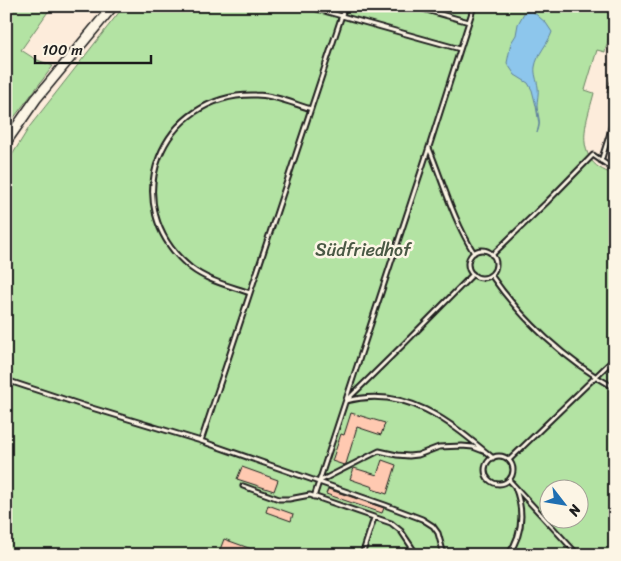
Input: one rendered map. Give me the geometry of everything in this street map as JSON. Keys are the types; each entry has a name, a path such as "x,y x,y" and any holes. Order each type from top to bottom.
{"street":[{"path":"6,142 36,98 113,6"}],"lane":[{"path":"306,6 460,49"},
{"path":"201,441 345,6"},
{"path":"412,6 469,22"},
{"path":"314,497 474,6"},
{"path":"250,293 199,274 173,250 164,237 154,211 153,182 156,166 165,143 173,130 184,120 212,102 232,96 258,94 311,109"},
{"path":"601,161 615,111"},
{"path":"609,136 615,133"},
{"path":"429,147 457,224 474,253"},
{"path":"492,255 593,155 615,169"},
{"path":"483,250 492,255 496,264 494,271 490,275 482,278 473,274 469,264 474,253 483,250"},
{"path":"345,402 473,274"},
{"path":"490,275 522,314 560,350 595,377 615,388"},
{"path":"509,460 615,358"},
{"path":"6,380 201,441 422,518 438,533 444,555"},
{"path":"345,402 369,397 387,398 419,407 446,420 493,458"},
{"path":"319,482 379,451 409,456 418,455 439,447 456,446 486,452"},
{"path":"499,456 509,460 513,470 509,480 495,483 487,476 486,466 493,458 499,456"},
{"path":"509,480 578,555"},
{"path":"508,555 517,540 520,527 520,499 514,484"},
{"path":"243,486 279,499 310,496 391,523 401,530 417,555"},
{"path":"362,555 374,518"}],"green space":[{"path":"6,6 52,6 21,50 35,59 53,66 6,128"},
{"name":"Südfriedhof","path":"124,6 615,6 615,15 605,52 597,50 585,90 594,93 587,118 585,145 592,161 599,168 615,175 615,555 6,555 6,165 30,126"}],"water":[{"path":"531,10 546,23 552,32 535,67 539,124 532,90 528,83 515,75 507,63 511,43 516,35 518,24 524,13"}],"building":[{"path":"613,70 615,71 615,94 607,92"},
{"path":"351,413 385,423 381,435 357,427 346,464 344,465 332,461 341,434 344,435"},
{"path":"382,460 396,465 387,494 350,479 354,468 377,475"},
{"path":"242,467 278,480 274,491 237,479"},
{"path":"328,489 384,508 382,513 326,494"},
{"path":"268,505 293,514 291,521 266,512"},
{"path":"224,539 265,554 218,555"}]}
